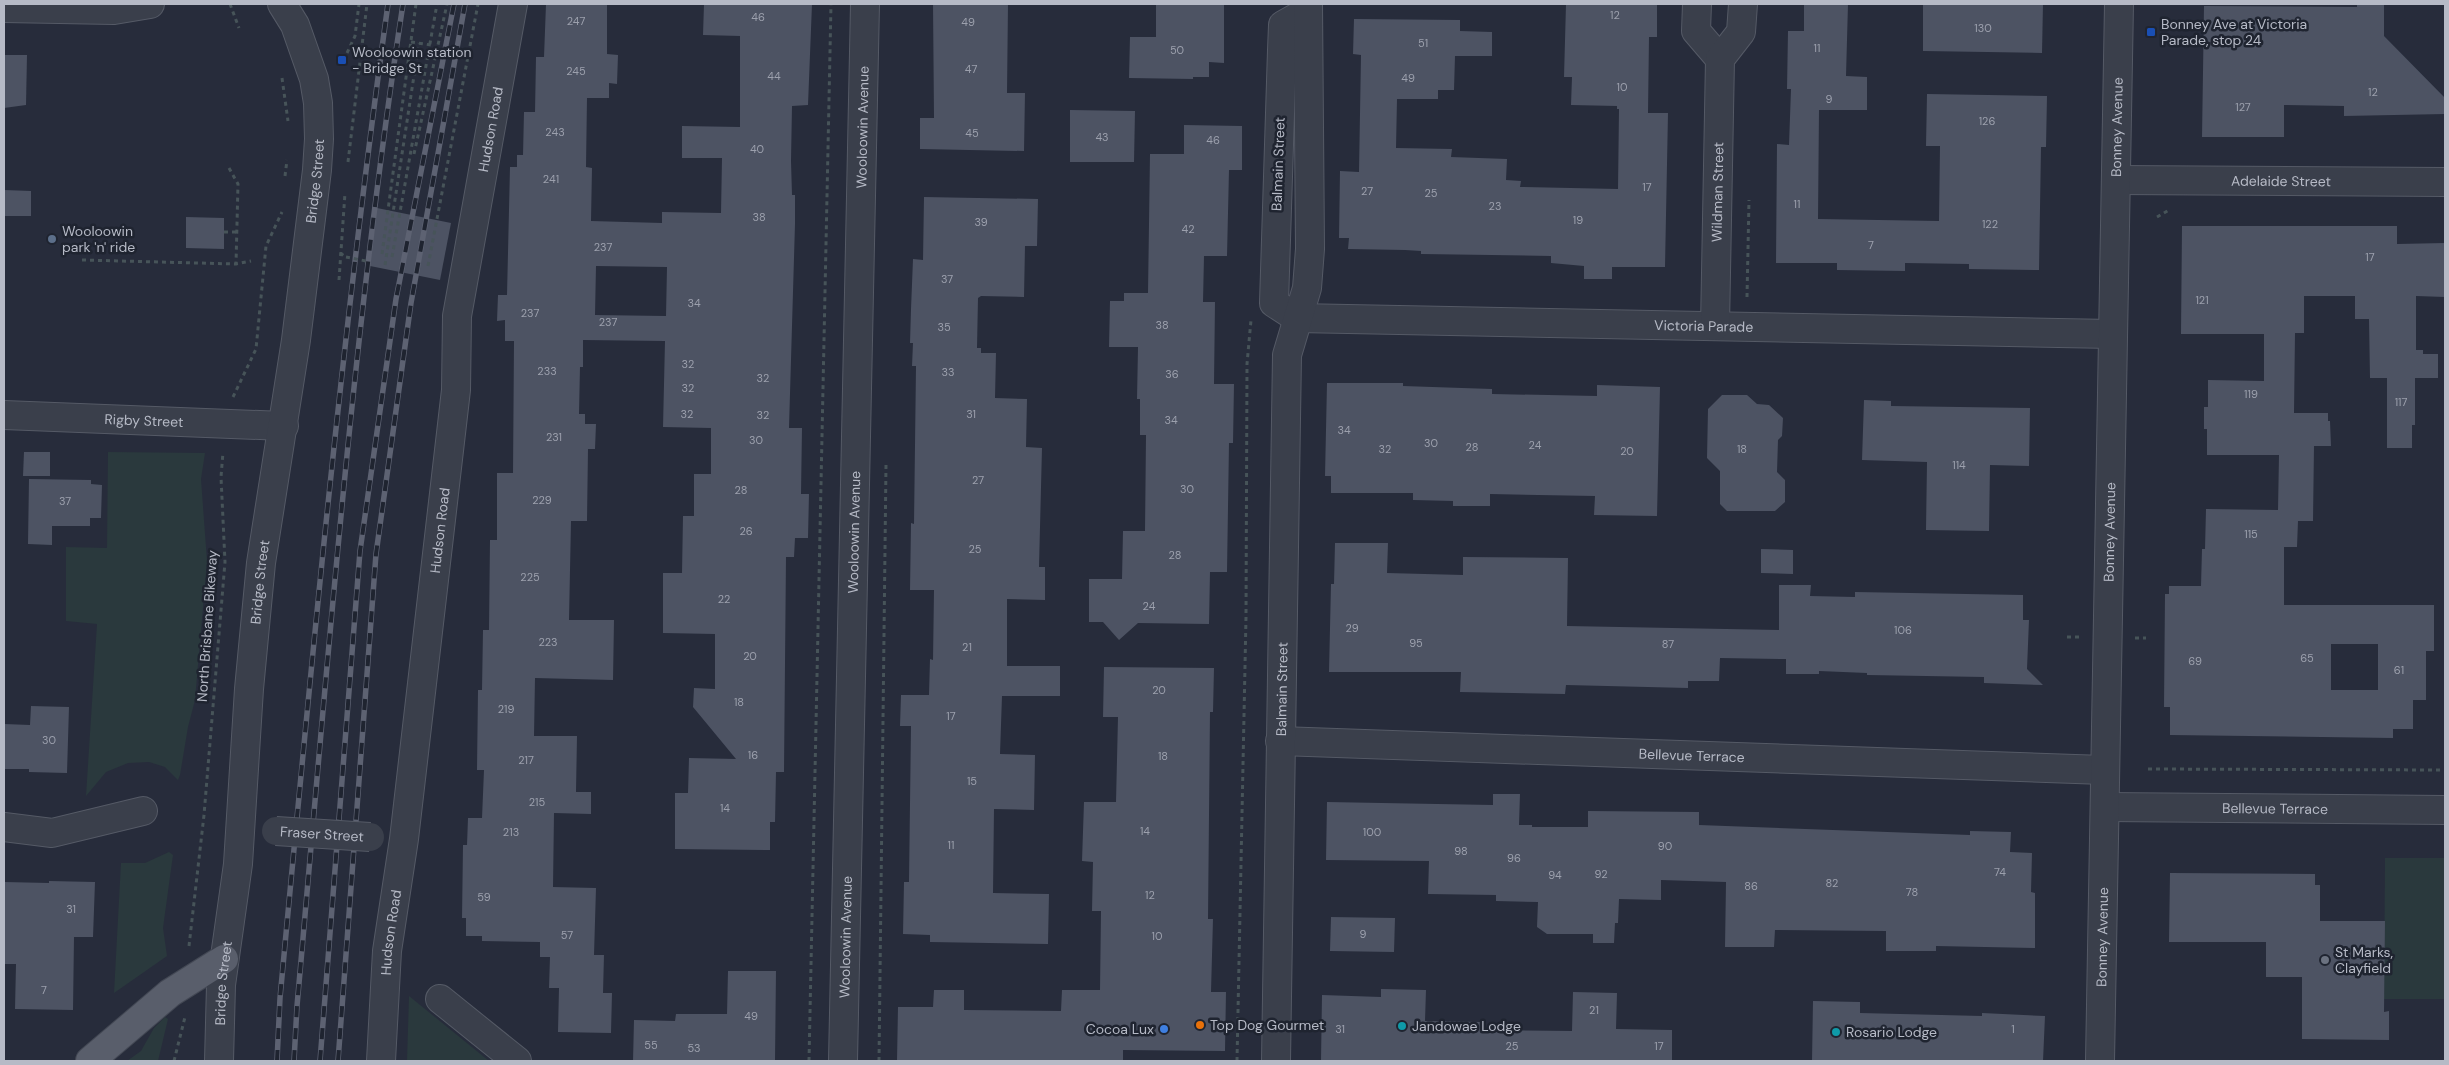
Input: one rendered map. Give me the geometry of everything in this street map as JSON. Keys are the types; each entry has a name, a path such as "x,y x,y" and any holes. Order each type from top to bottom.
{"main road":[{"path":"90,1061 170,993 224,959"}],"street":[{"path":"4,8 114,10 150,4"},
{"name":"Bridge Street","path":"219,1061 224,959 233,905 249,689 261,563 284,426 317,170 318,103 314,80 295,25 282,4"},
{"name":"Hudson Road","path":"381,1061 387,951 404,840 456,390 457,316 513,4"},
{"name":"Wooloowin Avenue","path":"844,1061 865,4"},
{"path":"1697,4 1696,31 1720,59 1741,32 1743,4"},
{"name":"Bonney Avenue","path":"2100,1061 2119,4"},
{"name":"Balmain Street","path":"1276,1061 1286,355 1307,288 1310,249 1308,7"},
{"name":"Wildman Street","path":"1715,326 1720,59"},
{"name":"Adelaide Street","path":"2116,180 2445,182"},
{"name":"Victoria Parade","path":"1297,318 2112,334"},
{"name":"Rigby Street","path":"4,415 284,426"},
{"name":"Bellevue Terrace","path":"1280,741 2104,770"},
{"name":"Bellevue Terrace","path":"2105,806 2445,810"},
{"path":"4,827 52,832 144,811"},
{"name":"Fraser Street","path":"240,828 404,840"},
{"path":"440,999 517,1061"}],"path":[{"path":"230,4 239,28"},
{"path":"347,53 355,36 359,4"},
{"path":"348,165 367,4"},
{"path":"382,254 416,4"},
{"path":"392,257 437,4"},
{"path":"414,154 447,4"},
{"path":"428,266 478,4"},
{"path":"809,1061 831,4"},
{"path":"411,42 431,45"},
{"path":"386,264 419,43"},
{"path":"280,72 288,129"},
{"path":"284,185 287,157"},
{"path":"229,168 238,184 236,264"},
{"path":"339,280 339,252 346,184"},
{"path":"1746,298 1749,200"},
{"name":"North Brisbane Bikeway","path":"189,952 204,815 224,562 221,478 226,423 232,399 256,349 266,246 281,213 282,204"},
{"path":"224,232 237,232"},
{"path":"339,252 346,257 366,261"},
{"path":"82,260 236,264 251,262"},
{"path":"1238,1061 1246,627 1247,364 1251,315"},
{"path":"879,1061 886,463"},
{"path":"2067,637 2082,637"},
{"path":"2134,638 2146,638"},
{"path":"2148,768 2445,770"},
{"path":"174,1061 185,1024 185,1014"}],"shaded area":[{"path":"108,452 205,453 201,479 207,561 195,700 178,780 165,767 149,762 128,763 106,772 86,796 97,624 66,621 66,547 107,548"},
{"path":"169,852 173,855 163,928 167,956 114,993 121,863 145,863"},
{"path":"2385,858 2445,858 2445,999 2384,999"},
{"path":"409,996 489,1061 407,1061"},
{"path":"165,1017 168,1019 158,1061 127,1061 141,1051 154,1028"}],"building":[{"path":"546,4 607,4 607,54 618,55 617,84 609,83 609,98 587,98 586,167 592,168 591,221 662,223 662,212 721,213 722,158 682,158 682,126 740,127 740,36 703,35 704,4 812,4 808,105 792,106 791,161 792,195 795,195 795,224 789,428 802,428 801,494 809,494 808,538 795,538 794,557 786,557 784,772 776,772 775,822 770,822 770,850 675,849 675,793 688,793 689,758 736,759 693,707 694,688 715,689 715,634 663,633 663,573 682,573 683,516 694,516 694,474 711,474 711,428 663,427 665,341 583,340 583,367 580,367 579,414 585,414 585,424 596,424 595,449 588,449 587,521 571,521 569,620 614,620 613,680 535,678 534,736 577,736 576,792 591,792 591,814 554,813 553,887 596,888 594,955 604,955 603,993 612,993 611,1033 558,1032 559,988 549,988 550,957 540,957 540,942 482,941 482,936 466,936 466,918 462,918 463,845 467,845 468,818 482,818 484,770 477,770 478,690 482,690 483,630 489,630 490,540 497,540 497,473 513,473 514,341 505,341 505,320 497,321 498,295 507,295 510,167 517,167 517,155 523,155 524,112 535,112 536,57 544,57","holes":["596,266 667,267 666,316 595,315"]},
{"path":"933,4 1008,4 1007,93 1025,93 1024,151 920,149 920,118 934,118"},
{"path":"1156,4 1224,4 1224,63 1209,62 1209,77 1193,77 1193,79 1129,78 1130,37 1156,37"},
{"path":"1566,4 1657,4 1657,37 1649,37 1648,113 1668,113 1665,267 1612,267 1612,279 1584,279 1584,266 1551,263 1551,256 1421,254 1421,251 1348,249 1349,238 1339,238 1340,171 1359,172 1361,55 1353,54 1354,19 1460,20 1460,31 1492,32 1492,56 1455,56 1454,90 1438,90 1438,99 1397,99 1396,148 1452,149 1451,157 1507,159 1506,180 1521,181 1520,187 1618,189 1619,109 1617,109 1617,106 1571,105 1572,77 1564,77"},
{"path":"1804,4 1848,4 1846,76 1867,77 1867,110 1819,110 1818,219 1939,221 1940,146 1926,146 1927,94 2047,96 2046,147 2041,147 2039,270 1969,269 1969,264 1905,263 1905,271 1837,270 1837,263 1776,263 1777,144 1789,145 1791,89 1787,89 1788,31 1804,31"},
{"path":"1923,4 2043,4 2042,53 1923,51"},
{"path":"2357,4 2384,4 2384,36 2445,98 2445,114 2344,116 2344,106 2284,105 2284,137 2202,137 2204,6 2357,7"},
{"path":"4,55 27,55 26,105 4,108"},
{"path":"1070,110 1135,111 1134,162 1070,162"},
{"path":"1184,125 1242,126 1242,170 1229,170 1227,256 1204,256 1203,302 1215,302 1214,384 1234,384 1233,443 1229,443 1227,572 1210,572 1209,624 1138,623 1119,640 1103,622 1089,622 1089,579 1122,579 1123,531 1145,531 1146,435 1140,435 1140,399 1137,399 1138,347 1109,347 1110,301 1124,301 1124,293 1148,293 1150,154 1184,154"},
{"path":"4,190 31,191 31,216 4,216"},
{"path":"924,197 1038,199 1037,246 1025,246 1024,297 981,296 978,298 977,348 981,348 981,353 996,353 995,398 1027,399 1026,447 1042,448 1039,567 1045,567 1045,600 1007,599 1007,666 1060,666 1060,696 1002,696 1000,754 1035,755 1034,810 994,809 993,893 1049,894 1048,944 930,942 930,935 903,934 904,882 909,882 911,726 900,726 901,695 929,695 930,659 933,660 934,590 910,590 911,523 914,524 916,366 912,366 913,343 910,343 911,309 913,259 923,260"},
{"path":"377,208 451,223 440,280 365,265"},
{"path":"186,217 224,218 224,249 186,248"},
{"path":"2182,226 2397,226 2397,244 2445,243 2445,297 2416,296 2416,350 2423,350 2423,354 2438,354 2438,378 2415,378 2415,425 2412,425 2412,448 2387,448 2387,378 2370,378 2369,319 2355,319 2355,296 2304,296 2304,333 2295,333 2294,413 2328,413 2331,446 2314,446 2313,521 2298,521 2297,547 2284,547 2284,605 2434,605 2434,651 2426,651 2426,700 2413,700 2413,729 2393,729 2393,738 2170,735 2170,707 2164,707 2165,594 2169,594 2169,586 2201,586 2202,549 2205,549 2206,509 2278,510 2279,455 2207,455 2207,429 2204,429 2204,407 2208,407 2208,380 2264,381 2264,334 2181,334","holes":["2331,644 2378,644 2378,690 2331,690"]},
{"path":"1327,383 1403,383 1403,386 1492,389 1492,394 1597,396 1597,385 1660,387 1657,516 1594,515 1595,496 1490,494 1490,506 1453,506 1453,501 1413,500 1413,493 1331,493 1331,476 1325,476"},
{"path":"1722,395 1747,395 1757,404 1769,405 1783,418 1782,436 1778,440 1777,472 1785,480 1785,502 1775,511 1727,511 1720,504 1720,471 1707,458 1708,409"},
{"path":"1864,400 1891,401 1891,406 2030,408 2029,466 1990,465 1989,531 1926,530 1927,462 1862,460"},
{"path":"24,452 50,452 50,476 23,476"},
{"path":"29,479 91,480 91,484 102,485 101,518 90,518 90,526 52,526 52,545 28,544"},
{"path":"1335,543 1388,543 1387,573 1463,575 1463,557 1568,558 1567,626 1779,630 1779,585 1811,585 1810,596 1855,597 1855,592 2023,595 2023,620 2029,620 2027,669 2043,685 1984,683 1984,677 1867,675 1867,673 1819,671 1819,674 1786,674 1786,659 1720,658 1719,681 1688,681 1688,688 1566,685 1565,694 1460,692 1461,672 1329,672 1331,584 1334,584"},
{"path":"1761,549 1793,550 1793,574 1761,573"},
{"path":"1104,667 1214,668 1213,712 1210,712 1208,919 1213,919 1211,992 1226,992 1225,1051 1123,1050 1123,1061 897,1061 898,1007 933,1007 934,990 964,990 964,1010 1061,1011 1062,990 1100,990 1101,911 1092,911 1093,862 1082,861 1084,802 1116,802 1118,717 1103,717"},
{"path":"31,706 69,707 67,773 29,772 29,769 4,769 4,724 30,725"},
{"path":"1493,794 1520,794 1519,825 1532,825 1532,827 1588,827 1588,811 1699,812 1699,825 1970,835 1970,831 2011,832 2010,852 2032,853 2031,892 2035,893 2035,948 1936,946 1936,951 1886,951 1886,931 1775,930 1774,947 1725,947 1726,882 1661,880 1661,900 1619,899 1618,923 1615,923 1614,943 1593,943 1593,934 1547,934 1537,927 1538,902 1496,901 1496,895 1428,894 1429,861 1326,860 1327,802 1493,805"},
{"name":"St Marks, Clayfield","path":"2170,873 2315,874 2315,885 2320,885 2320,921 2385,921 2384,1012 2389,1011 2389,1040 2302,1039 2302,977 2266,977 2266,942 2169,942"},
{"path":"49,881 95,882 93,937 74,937 73,1010 15,1009 16,964 4,964 4,882 49,883"},
{"path":"1331,917 1395,918 1394,952 1330,951"},
{"path":"728,971 776,971 775,1061 633,1061 634,1020 675,1021 676,1014 727,1014"},
{"path":"1381,989 1426,990 1425,1021 1481,1022 1481,1030 1572,1031 1573,992 1617,993 1616,1029 1672,1030 1672,1061 1321,1061 1322,995 1381,997"},
{"path":"1813,1001 1860,1002 1860,1013 1982,1016 1982,1013 2045,1016 2043,1061 1812,1061"}],"railway":[{"path":"277,1061 280,998 328,500 356,252 388,4"},
{"path":"294,1061 297,1006 342,504 369,254 403,4"},
{"path":"320,1061 360,551 396,299 454,4"},
{"path":"338,1061 376,554 411,303 465,4"}],"place":[{"name":"Bonney Ave at Victoria Parade, stop 24","path":"2151,32"},
{"name":"Wooloowin station - Bridge St","path":"342,60"},
{"name":"Wooloowin park 'n' ride","path":"52,239"},
{"name":"St Marks, Clayfield","path":"2325,960"},
{"name":"Top Dog Gourmet","path":"1200,1025"},
{"name":"Jandowae Lodge","path":"1402,1026"},
{"name":"Cocoa Lux","path":"1164,1029"},
{"name":"Rosario Lodge","path":"1836,1032"}]}
